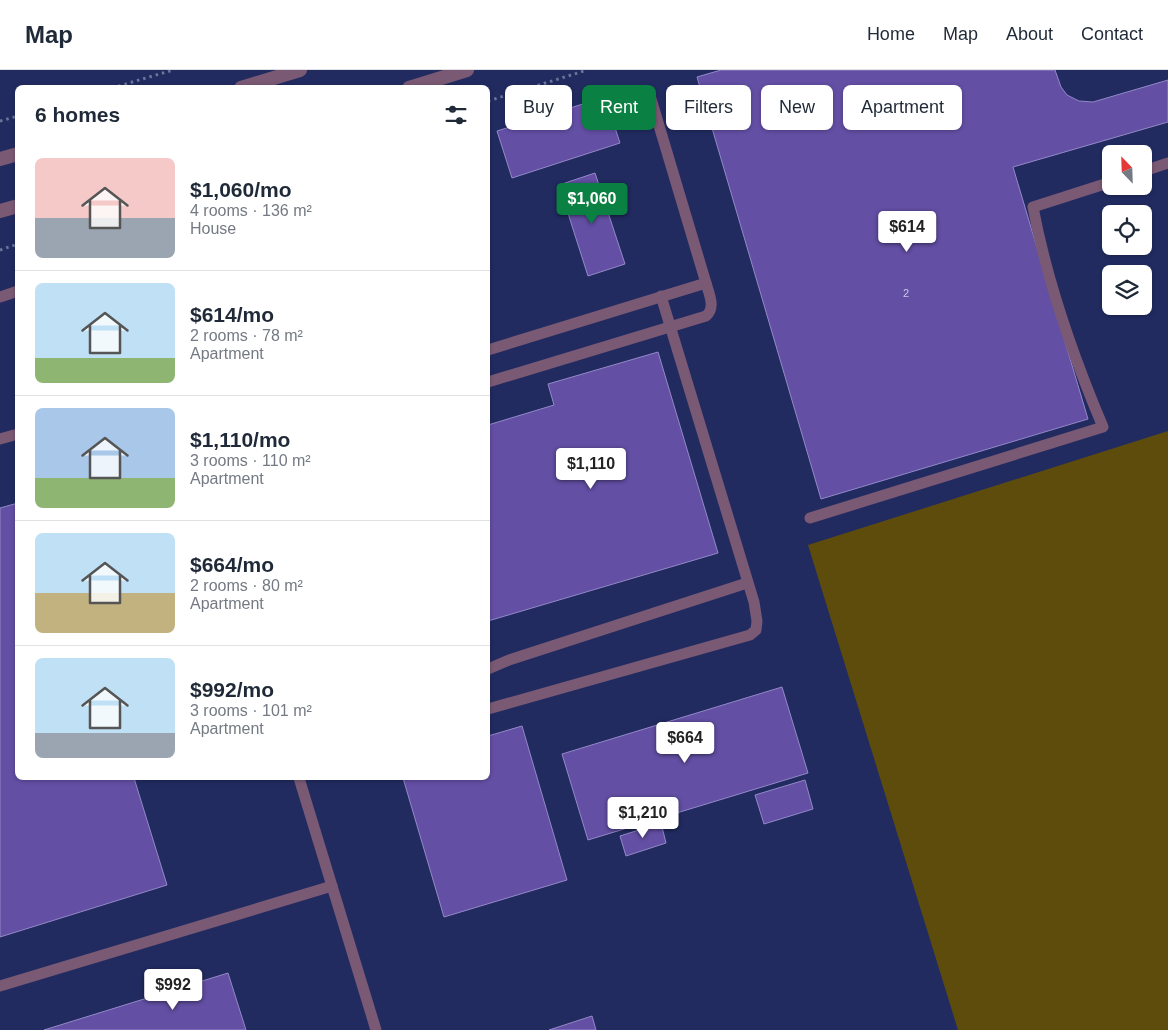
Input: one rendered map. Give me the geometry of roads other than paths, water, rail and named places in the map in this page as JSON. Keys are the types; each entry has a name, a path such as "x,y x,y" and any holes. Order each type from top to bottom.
{"street":[{"path":"251,85 300,70"},
{"path":"419,85 467,70"},
{"path":"0,159 15,155"},
{"path":"0,211 15,207"}],"lane":[{"path":"490,381 706,316 710,312 712,307 706,283 656,115"},
{"path":"1152,168 1168,163"},
{"path":"810,518 1103,427 1083,380 1061,315 1039,237 1033,207 1102,185"},
{"path":"490,349 706,283"},
{"path":"0,296 15,292"},
{"path":"490,708 750,635 756,630 757,621 754,602 661,296"},
{"path":"0,439 15,435"},
{"path":"490,668 509,660 747,583"},
{"path":"300,780 376,1030"},
{"path":"0,986 332,886"}]}
